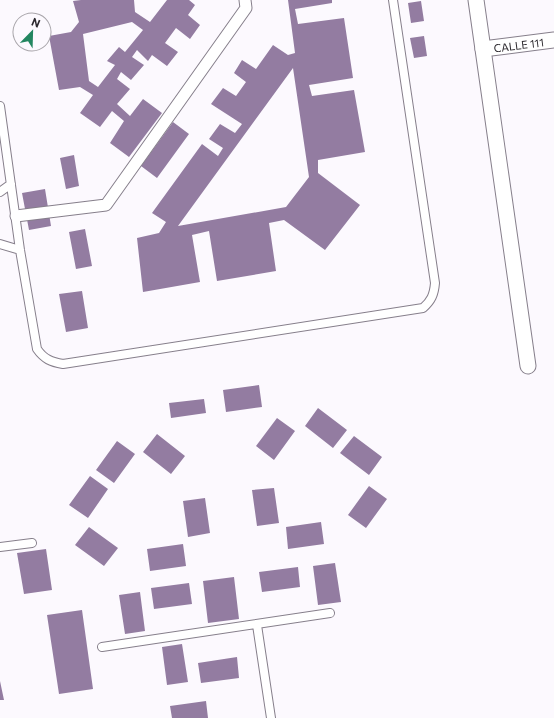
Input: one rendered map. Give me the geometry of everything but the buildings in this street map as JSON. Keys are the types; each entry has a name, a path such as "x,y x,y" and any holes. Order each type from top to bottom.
{"street":[{"path":"16,216 106,205 246,8 245,0"},
{"path":"476,0 528,366"},
{"name":"CALLE 111","path":"483,49 554,40"}],"lane":[{"path":"0,106 20,250 37,349 42,356 52,362 63,364 423,308 430,301 434,293 435,283 393,0"},
{"path":"0,192 12,184"},
{"path":"0,244 20,250"},
{"path":"0,547 32,543"},
{"path":"102,647 330,613"},
{"path":"257,625 271,718"}]}
